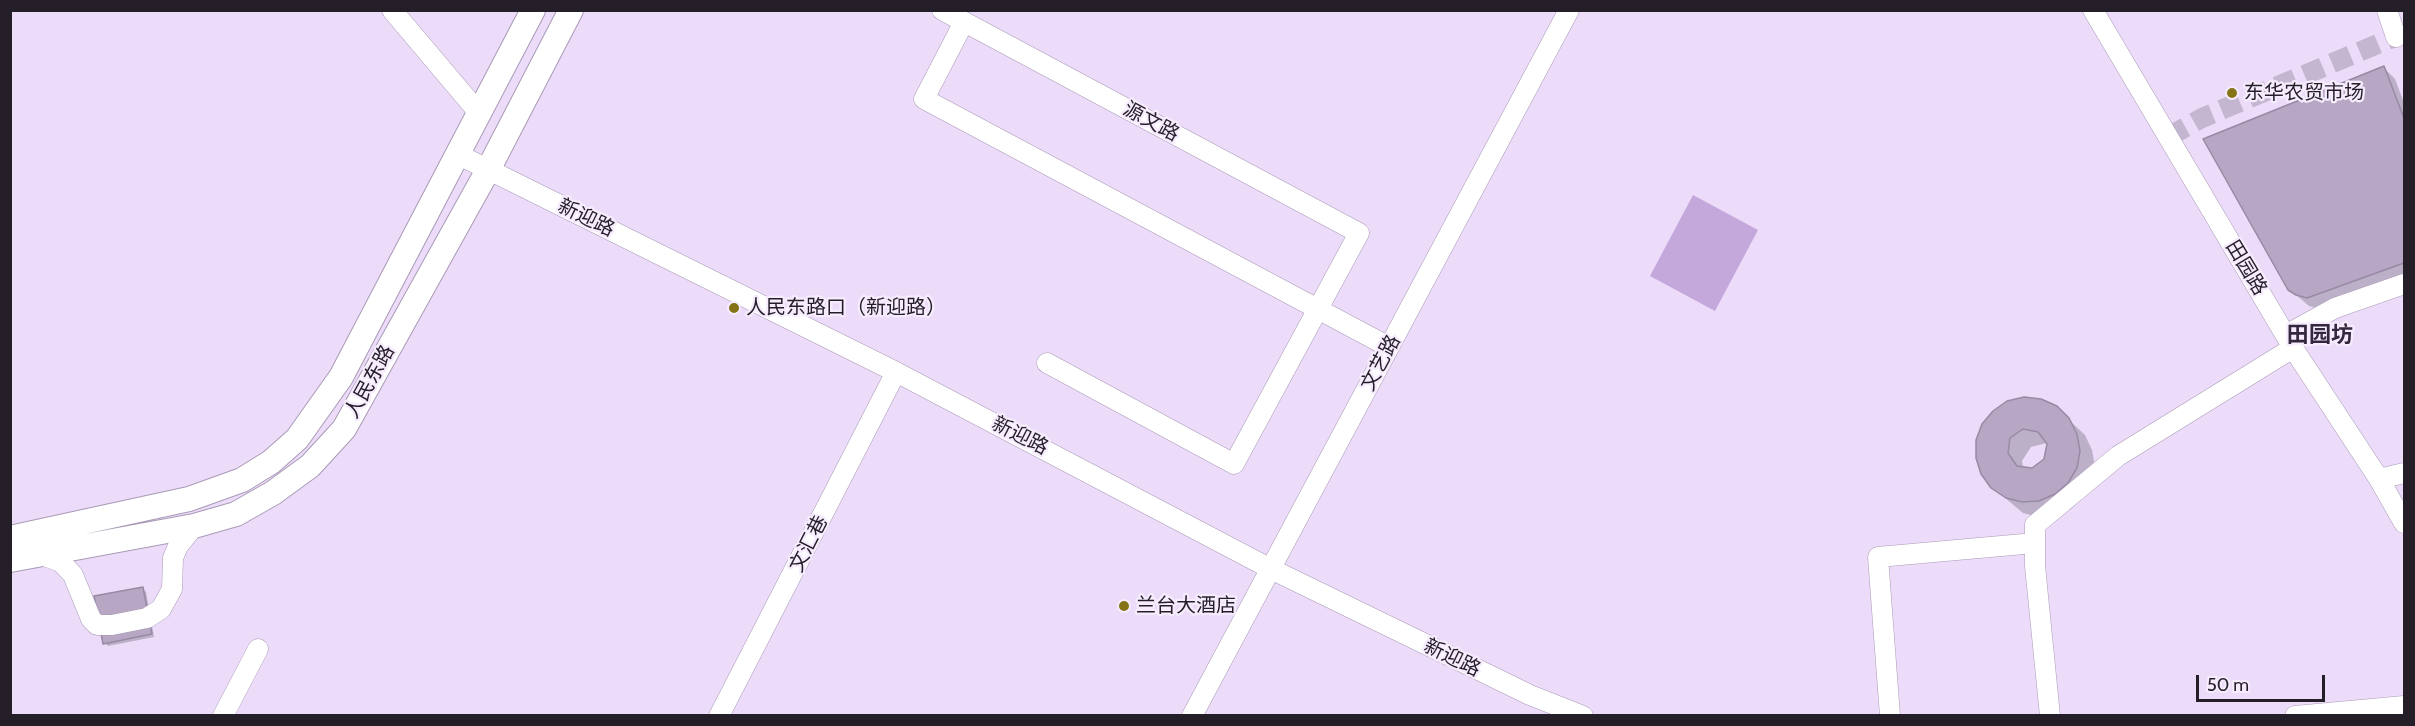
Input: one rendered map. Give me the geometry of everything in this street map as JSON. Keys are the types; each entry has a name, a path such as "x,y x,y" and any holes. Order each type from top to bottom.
{"main road":[{"name":"人民东路","path":"10,560 39,544 189,499 242,480 271,462 297,439 341,377 533,10"},
{"name":"人民东路","path":"10,538 39,544 194,526 236,514 273,493 310,466 344,429 488,170 571,10"},
{"path":"10,532 39,544 10,572"}],"street":[{"path":"392,10 479,113"},
{"name":"源文路","path":"942,10 1359,233 1318,310"},
{"name":"文艺路","path":"1192,716 1569,10"},
{"name":"田园路","path":"2093,10 2290,341 2379,479 2404,523"},
{"path":"2386,10 2396,37"},
{"path":"964,22 924,99 1389,347"},
{"name":"新迎路","path":"458,154 896,372 1271,568 1530,695 1583,716"},
{"path":"2050,716 2035,525 2118,456 2290,341 2335,308 2404,284"},
{"path":"1047,363 1234,464 1318,310"},
{"name":"文汇巷","path":"719,716 896,372"},
{"path":"2379,479 2404,473"},
{"path":"39,544 73,575 91,619 98,625 112,625 147,618 160,609 172,589 173,558 178,546 194,526"},
{"path":"1890,716 1878,557 2035,543"},
{"path":"223,716 258,649"},
{"path":"2295,716 2404,706"}],"shaded area":[{"path":"1693,195 1758,230 1715,311 1650,276"}],"building":[{"path":"2384,66 2404,118 2404,263 2307,298 2296,295 2288,290 2203,139"},
{"path":"2024,397 2041,399 2057,406 2069,418 2077,434 2080,451 2077,468 2068,483 2055,494 2039,501 2022,502 2006,498 1991,488 1981,474 1976,458 1976,440 1982,424 1993,411 2007,401","holes":["2023,429 2038,432 2047,444 2044,459 2032,468 2017,466 2008,453 2010,438"]},
{"path":"143,587 152,634 103,644 94,596"}],"tunnel":[{"path":"2168,137 2202,118 2404,33"}],"place":[{"name":"东华农贸市场","path":"2232,93"},
{"name":"人民东路口（新迎路）","path":"734,308"},
{"name":"兰台大酒店","path":"1124,606"}],"district":[{"name":"田园坊","path":"2320,336"}]}
